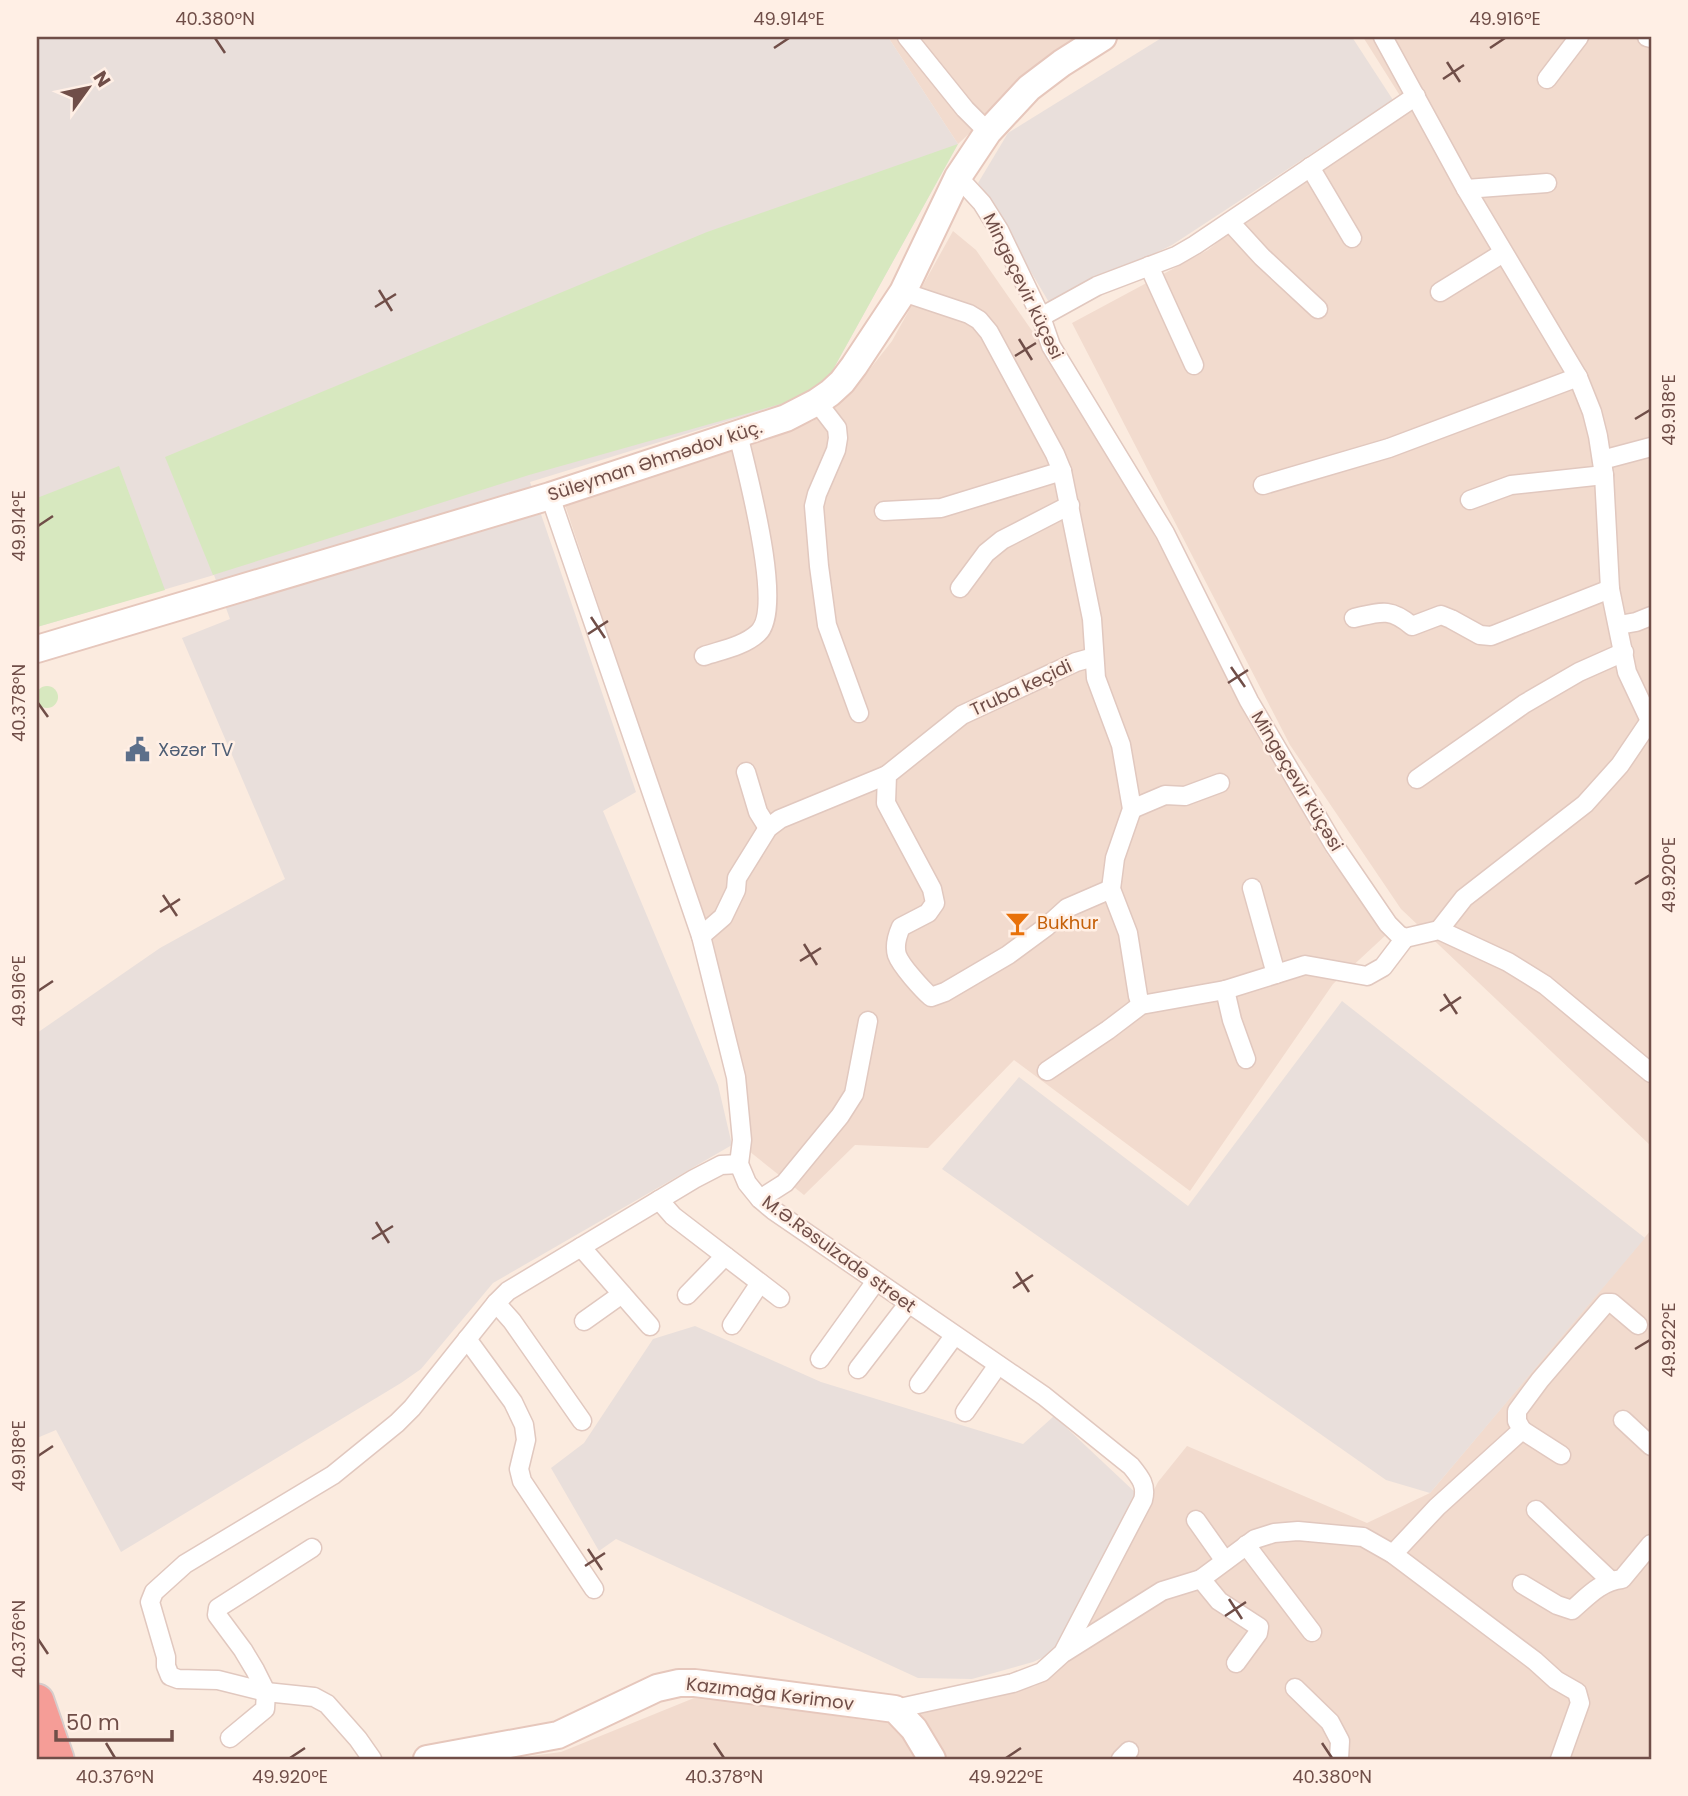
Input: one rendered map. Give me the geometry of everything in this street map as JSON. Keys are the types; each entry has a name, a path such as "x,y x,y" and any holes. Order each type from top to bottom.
{"highway":[{"path":"37,1701 57,1759"}],"street":[{"name":"Süleyman Əhmədov küç.","path":"37,649 550,496 786,418 817,402 842,382 903,292 958,177 988,132 1029,88 1062,62 1103,37"},
{"path":"1048,1071 1141,1005 1225,990 1305,965 1367,976 1384,967 1405,938 1439,930 1465,898 1585,804 1620,765 1650,722 1628,672 1611,589 1603,468 1591,412 1577,377 1466,189 1383,37"},
{"path":"1547,79 1579,37"},
{"path":"914,40 965,109 988,132"},
{"path":"1041,317 1097,286 1176,256 1416,96"},
{"path":"1310,167 1352,238"},
{"name":"Mingəçevir küçəsi","path":"958,177 982,203 999,230 1041,317 1051,346 1165,533 1256,713 1334,845 1388,924 1405,938"},
{"path":"1466,189 1547,183"},
{"path":"1230,222 1262,257 1318,309"},
{"path":"1440,292 1503,253"},
{"path":"1149,266 1194,365"},
{"path":"903,292 969,314 979,320 989,332 1062,471 1092,619 1096,678 1121,745 1132,809 1115,858 1111,889 1128,933 1141,1005"},
{"path":"1263,485 1389,448 1577,377"},
{"path":"817,402 837,428 838,438 836,450 814,506 827,625 859,713"},
{"path":"704,656 745,643 759,633 767,614 765,559 738,434"},
{"path":"1470,500 1511,485 1603,468 1651,447"},
{"path":"884,511 941,508 1062,471"},
{"path":"372,1759 327,1704 313,1697 266,1692 218,1679 178,1679 170,1676 150,1602 154,1592 185,1564 332,1475 397,1423 508,1291 694,1179 721,1165 739,1164 742,1140 736,1077 701,936 550,496"},
{"path":"960,588 986,552 1002,540 1070,505"},
{"path":"1354,618 1391,612 1412,626 1441,615 1480,635 1491,636 1611,589"},
{"path":"1619,625 1651,616"},
{"path":"1417,779 1524,704 1580,672 1624,652"},
{"name":"Truba keçidi","path":"768,828 780,819 887,775 962,715 1076,662 1094,657"},
{"path":"701,936 723,917 736,890 737,878 768,828 758,812 746,772"},
{"path":"887,775 886,803 932,889 934,903 928,913 901,927 895,939 897,956 931,997 945,992 1008,955 1067,908 1111,889"},
{"path":"1132,809 1165,795 1185,796 1220,783"},
{"path":"1252,888 1276,974"},
{"path":"1439,930 1508,962 1545,985 1651,1073"},
{"path":"1225,990 1246,1059"},
{"path":"760,1199 785,1183 839,1116 853,1094 868,1021"},
{"name":"M.Ə.Rəsulzadə street","path":"739,1164 747,1184 760,1199 1044,1396 1131,1466 1142,1479 1145,1491 1143,1500 1063,1653 1042,1672 1013,1684 895,1709"},
{"path":"659,1200 673,1216 780,1298"},
{"path":"581,1247 650,1326"},
{"path":"687,1295 725,1256"},
{"path":"820,1359 876,1282"},
{"path":"732,1325 760,1283"},
{"path":"584,1321 622,1294"},
{"path":"496,1303 512,1321 582,1421"},
{"path":"1561,1455 1522,1430 1517,1420 1517,1411 1606,1303 1612,1303 1638,1325"},
{"path":"858,1369 908,1304"},
{"path":"919,1384 954,1336"},
{"path":"467,1339 513,1402 524,1425 526,1440 519,1469 522,1481 594,1589"},
{"path":"965,1412 998,1366"},
{"path":"1623,1420 1651,1446"},
{"path":"1393,1554 1437,1507 1522,1430"},
{"path":"1536,1510 1610,1580"},
{"path":"1196,1520 1225,1561"},
{"path":"1063,1653 1162,1591 1200,1579 1255,1539 1274,1533 1298,1531 1363,1537 1393,1554 1535,1661 1556,1680 1577,1692 1580,1703 1560,1759"},
{"path":"1522,1584 1557,1605 1572,1610 1610,1580 1622,1578 1651,1544"},
{"path":"1246,1545 1312,1632"},
{"path":"230,1738 265,1709 266,1692 243,1650 216,1615 218,1608 312,1548"},
{"path":"1200,1579 1219,1601 1259,1627 1258,1633 1236,1663"},
{"name":"Kazımağa Kərimov","path":"427,1759 558,1735 657,1688 679,1683 895,1709"},
{"path":"1295,1688 1330,1722 1340,1741 1339,1759"},
{"path":"895,1709 914,1729 932,1759"}],"shaded area":[{"path":"37,37 888,37 958,144 830,375 802,398 530,482 636,792 603,811 718,1085 732,1145 493,1283 421,1369 121,1552 56,1430 37,1438 37,1033 160,948 285,879 182,638 230,619 214,575 37,627"},
{"path":"888,37 1087,37 1038,69 958,144"},
{"path":"1163,37 1352,37 1393,100 1172,245 1050,304 978,183 1008,133"},
{"path":"1363,37 1651,37 1651,1146 1401,909 1290,745 1072,323 1208,250 1310,167 1409,110"},
{"path":"953,231 976,250 1037,338 1141,510 1214,650 1327,854 1387,934 1333,984 1190,1191 1014,1060 928,1148 855,1145 804,1195 749,1151 745,1071 690,879 565,505 813,421 855,388 892,341"},
{"path":"1342,1001 1645,1238 1430,1493 1386,1480 942,1169 1019,1077 1188,1206"},
{"path":"1651,1230 1651,1759 509,1759 561,1752 699,1696 878,1722 1035,1686 1084,1647 1080,1632 1158,1482 1187,1446 1367,1523 1430,1493"},
{"path":"695,1326 821,1382 1023,1444 1054,1416 1138,1495 1055,1652 1033,1662 972,1679 918,1678 616,1539 599,1551 551,1468 584,1443 653,1339"}],"green space":[{"path":"958,144 830,375 802,398 529,475 213,575 165,457 707,232"},
{"path":"119,466 165,590 37,627 37,498"},
{"path":"47,686 57,693 58,697 51,707 47,708 37,701 36,697 43,687"}],"place":[{"name":"Xəzər TV","path":"138,750"},
{"name":"Bukhur","path":"1017,923"}]}
